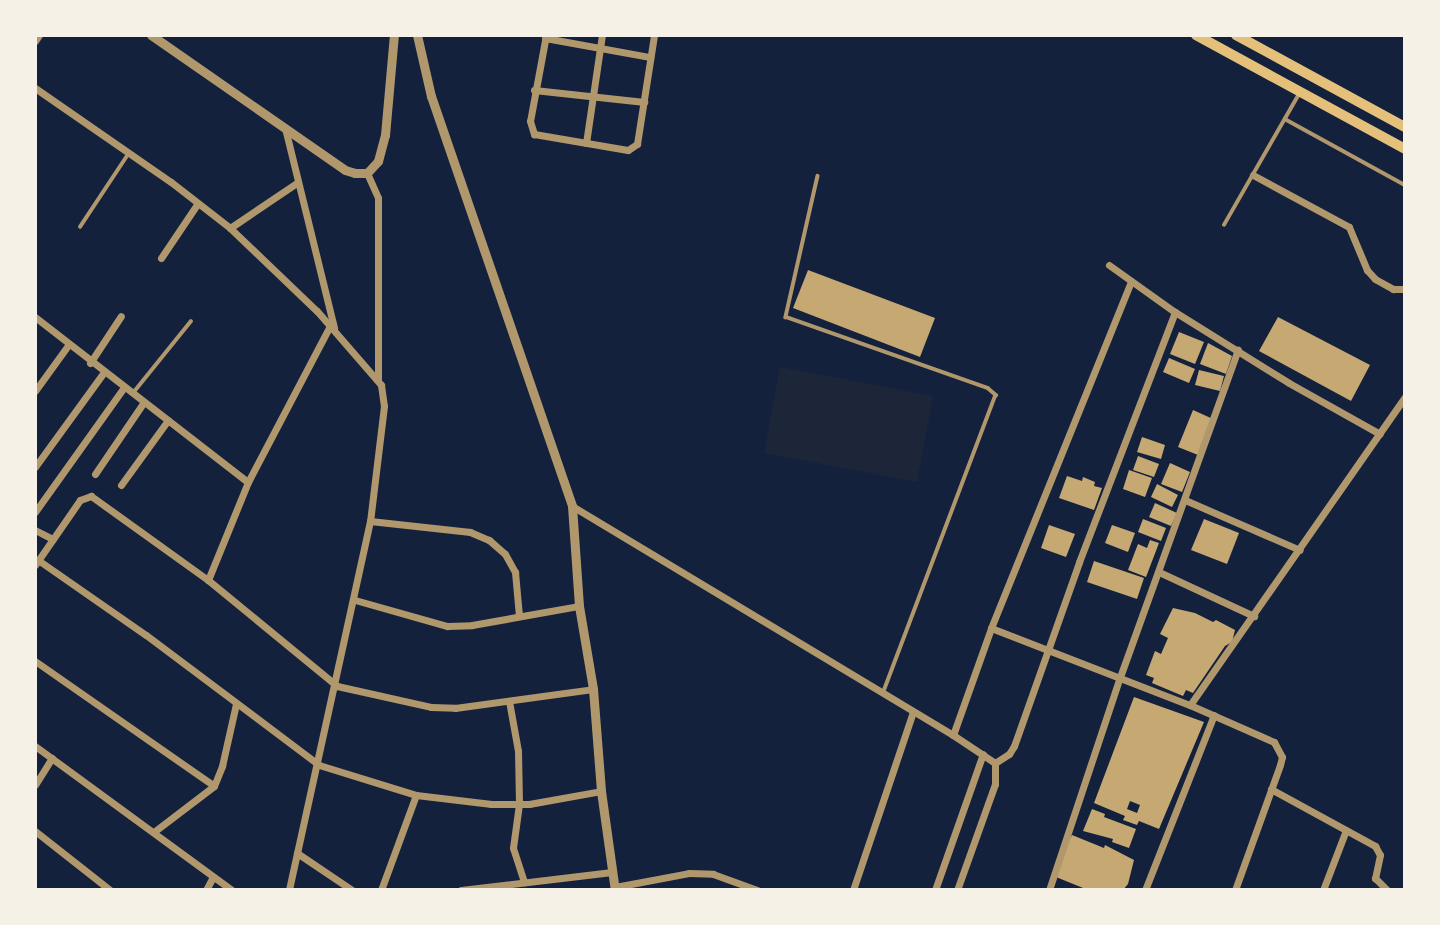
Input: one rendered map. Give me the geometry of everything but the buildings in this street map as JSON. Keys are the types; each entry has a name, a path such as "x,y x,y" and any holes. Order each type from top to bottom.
{"main road":[{"path":"1196,35 1405,149"},
{"path":"1236,35 1405,127"}],"street":[{"path":"35,41 39,35"},
{"path":"151,35 345,170 367,173"},
{"path":"367,173 378,161 385,135 394,35"},
{"path":"417,35 431,96 572,506 579,606 593,689 601,791 615,889 689,873 713,874 757,890"},
{"path":"586,144 602,35"},
{"path":"650,57 545,36 530,121 534,134 586,144 634,149 654,35"},
{"path":"35,88 130,153 230,228 333,328 378,381"},
{"path":"534,90 644,102"},
{"path":"208,580 248,482 333,328 285,128"},
{"path":"289,890 355,600 370,522 384,405 378,381 378,198 367,173"},
{"path":"1253,175 1349,227 1367,270 1393,289 1405,289"},
{"path":"230,228 298,182"},
{"path":"162,258 198,203"},
{"path":"1109,265 1175,312 1380,434"},
{"path":"953,735 991,628 1131,281"},
{"path":"995,763 1009,754 1014,746 1084,550 1175,312"},
{"path":"90,363 121,316"},
{"path":"35,317 90,363 248,482"},
{"path":"35,391 69,344"},
{"path":"1049,890 1119,677 1238,350"},
{"path":"35,467 104,372"},
{"path":"35,512 124,387"},
{"path":"1190,705 1405,397"},
{"path":"95,474 144,402"},
{"path":"121,485 168,420"},
{"path":"593,689 455,708 431,707 337,686 208,580 91,496 80,500 37,562 319,765 416,795 519,804 601,791"},
{"path":"1185,500 1300,550"},
{"path":"572,506 953,735 995,763"},
{"path":"370,522 470,532 489,540 505,554 515,572 519,616"},
{"path":"35,530 53,538"},
{"path":"1159,572 1254,616"},
{"path":"355,600 447,626 579,606"},
{"path":"991,628 1190,705 1274,742 1279,747 1282,757 1235,890"},
{"path":"35,661 214,786"},
{"path":"509,701 518,751 519,804 513,848 524,882"},
{"path":"155,831 214,786 222,766 236,704"},
{"path":"853,890 913,712"},
{"path":"1145,890 1214,715"},
{"path":"35,746 155,831 232,890"},
{"path":"934,890 983,754"},
{"path":"35,785 52,758"},
{"path":"957,890 995,784 995,763"},
{"path":"1271,789 1379,849 1375,878 1387,890"},
{"path":"381,890 416,795"},
{"path":"1323,890 1346,830"},
{"path":"35,831 110,890"},
{"path":"297,853 352,890"},
{"path":"461,890 612,872"},
{"path":"205,890 213,877"}],"lane":[{"path":"1224,225 1300,93"},
{"path":"1285,119 1405,185"},
{"path":"80,227 130,153"},
{"path":"818,176 786,317 988,387 996,395 883,694"},
{"path":"133,394 191,321"}],"shaded area":[{"path":"780,367 933,396 917,482 764,453"}]}
